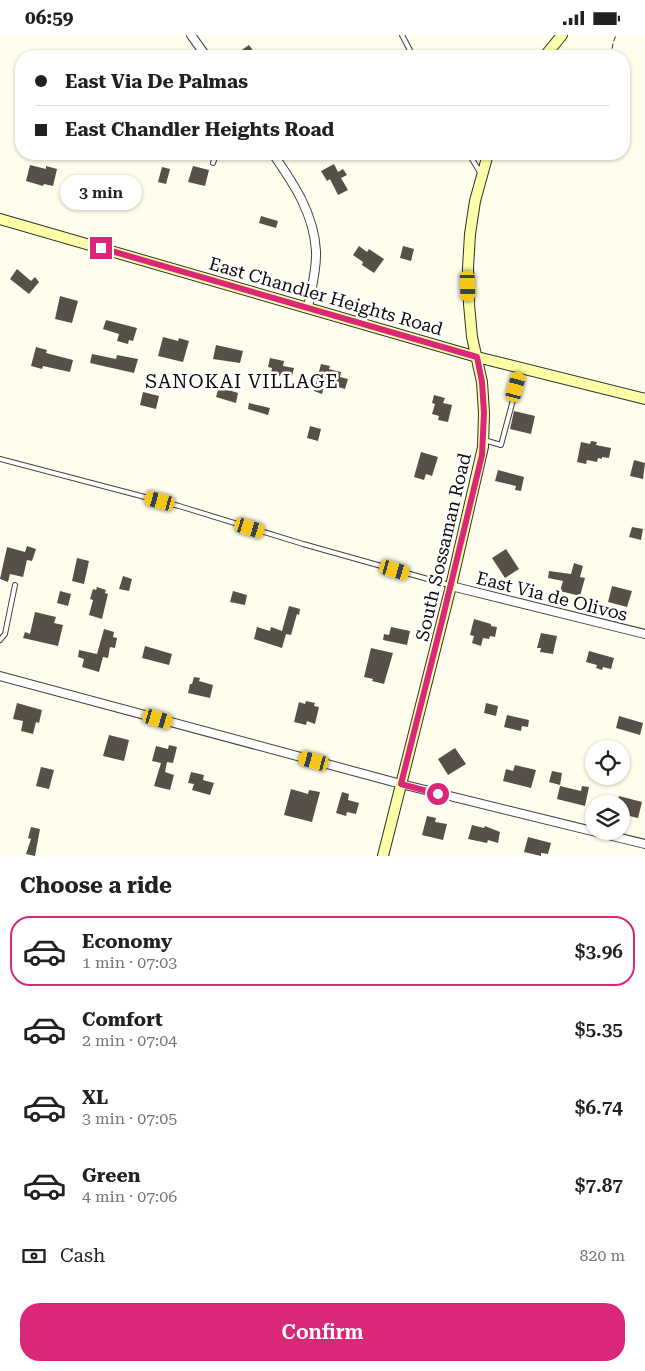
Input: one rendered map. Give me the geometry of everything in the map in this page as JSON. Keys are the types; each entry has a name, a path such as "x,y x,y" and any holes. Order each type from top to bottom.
{"main road":[{"path":"550,50 562,35"},
{"name":"South Sossaman Road","path":"383,856 482,455 484,440 482,382 472,337 468,268 470,234 481,174 486,160"},
{"name":"East Chandler Heights Road","path":"0,219 477,357 645,399"}],"street":[{"path":"191,35 202,50"},
{"path":"277,160 300,194 313,226 316,253 308,308"},
{"name":"East Via de Olivos","path":"451,586 645,635"},
{"path":"0,676 401,784 645,844"}],"lane":[{"path":"402,35 410,50"},
{"path":"473,160 481,174"},
{"path":"484,440 501,445 521,368"},
{"path":"0,459 179,506 451,586"},
{"path":"0,640 5,635 16,585"}],"path":[{"path":"611,50 612,43 616,35"}],"building":[{"path":"249,45 253,50 242,50"},
{"path":"334,164 338,172 343,169 347,175 341,178 348,190 338,195 330,179 327,181 321,171"},
{"path":"30,165 46,169 46,166 57,169 53,186 44,184 43,186 26,181"},
{"path":"193,166 209,170 205,186 188,182"},
{"path":"162,167 170,169 166,184 158,182"},
{"path":"98,177 119,183 120,180 129,183 126,197 122,196 120,203 106,199 105,202 92,199"},
{"path":"261,216 278,221 276,228 259,223"},
{"path":"359,246 367,252 369,249 384,259 374,273 362,265 363,262 353,255"},
{"path":"403,246 414,249 411,261 400,258"},
{"path":"17,269 31,281 35,277 39,282 29,294 10,279"},
{"path":"60,296 78,301 72,323 55,319"},
{"path":"106,320 137,328 133,341 129,340 128,344 117,341 119,334 103,329"},
{"path":"163,337 178,341 179,338 189,341 183,362 158,356"},
{"path":"216,345 243,351 240,363 213,359"},
{"path":"36,347 47,350 46,353 73,360 70,372 43,366 42,369 31,366"},
{"path":"92,354 116,359 117,355 138,359 134,373 90,363"},
{"path":"270,358 284,361 283,366 294,368 292,376 281,373 280,376 271,373 272,368 268,367"},
{"path":"321,364 330,366 329,369 341,372 340,377 348,379 345,389 335,386 334,389 324,386 322,394 314,391"},
{"path":"219,387 238,393 236,403 216,397"},
{"path":"143,392 159,396 156,409 140,405"},
{"path":"434,395 445,398 443,403 452,405 448,422 438,420 439,416 432,414 435,404 432,403"},
{"path":"249,403 270,408 268,415 248,409"},
{"path":"514,411 535,416 531,434 510,429"},
{"path":"310,426 321,429 318,441 307,438"},
{"path":"591,441 597,442 596,445 611,448 609,458 598,458 597,462 587,460 586,464 577,462 581,442 590,444"},
{"path":"421,452 438,457 432,476 426,474 424,480 414,477"},
{"path":"634,460 645,463 643,479 630,476"},
{"path":"498,470 524,477 521,491 515,490 516,486 495,481"},
{"path":"632,527 643,529 641,540 629,537"},
{"path":"27,546 36,549 32,561 27,560 23,577 10,574 8,582 0,579 7,547 25,552"},
{"path":"506,549 519,569 505,578 492,558"},
{"path":"77,558 89,561 84,584 72,581"},
{"path":"574,563 583,566 580,577 585,578 580,596 560,591 563,581 548,578 549,571 571,574"},
{"path":"123,576 132,579 129,591 119,589"},
{"path":"612,586 632,591 627,607 608,602"},
{"path":"97,587 106,590 105,593 108,594 102,619 89,615 93,600 90,599 93,589 96,590"},
{"path":"60,591 71,594 68,606 57,603"},
{"path":"233,591 247,595 245,605 230,602"},
{"path":"289,606 300,609 299,615 297,614 291,635 286,634 282,648 254,639 257,627 270,631 271,627 282,631"},
{"path":"35,612 56,617 54,623 63,625 58,646 23,638 25,632 30,634"},
{"path":"474,619 497,627 495,637 483,638 481,646 472,643 474,636 470,635"},
{"path":"391,627 410,631 407,645 383,640 384,634 389,635"},
{"path":"104,629 114,632 113,637 117,638 115,648 110,647 108,658 103,657 99,672 82,667 84,659 78,657 79,650 97,654"},
{"path":"541,633 557,636 553,654 540,652 541,648 537,648"},
{"path":"145,646 172,654 169,665 142,658"},
{"path":"371,648 393,653 384,684 364,677"},
{"path":"589,651 614,658 611,669 603,667 602,670 596,668 597,665 586,662"},
{"path":"194,677 200,678 199,681 213,685 210,698 188,693"},
{"path":"306,701 315,703 314,706 319,707 315,724 307,721 306,725 294,722 299,702 305,704"},
{"path":"17,703 42,710 39,723 36,722 33,734 21,731 23,721 13,719"},
{"path":"486,703 498,706 496,716 484,713"},
{"path":"507,715 529,720 528,727 522,726 521,731 504,727"},
{"path":"619,716 643,723 640,735 616,728"},
{"path":"109,735 129,740 124,761 103,756"},
{"path":"169,745 177,747 173,763 167,762 165,772 174,775 170,790 154,786 161,763 152,761 156,746 168,749"},
{"path":"455,748 466,764 448,775 438,759"},
{"path":"515,765 536,770 531,788 503,781 506,769 513,771"},
{"path":"41,767 54,770 49,789 36,786"},
{"path":"552,771 562,773 560,785 549,782"},
{"path":"191,772 204,775 203,780 214,783 210,795 192,790 194,784 188,783"},
{"path":"560,786 581,791 582,786 589,787 587,795 585,795 585,806 557,799"},
{"path":"291,789 308,794 309,790 320,792 312,822 284,815"},
{"path":"342,792 349,794 348,800 359,803 356,814 347,812 346,816 336,813"},
{"path":"630,799 642,802 638,818 630,816"},
{"path":"427,816 436,818 435,822 447,824 443,840 422,835"},
{"path":"472,825 484,828 485,826 500,832 498,843 488,840 487,843 468,839"},
{"path":"31,827 40,829 35,856 26,854 31,839 28,838"},
{"path":"528,837 551,843 548,854 541,853 541,856 524,852"}],"district":[{"name":"SANOKAI VILLAGE","path":"242,381"}],"route":[{"path":"101,248 477,357 482,382 484,413 482,455 401,784 438,794"}]}
